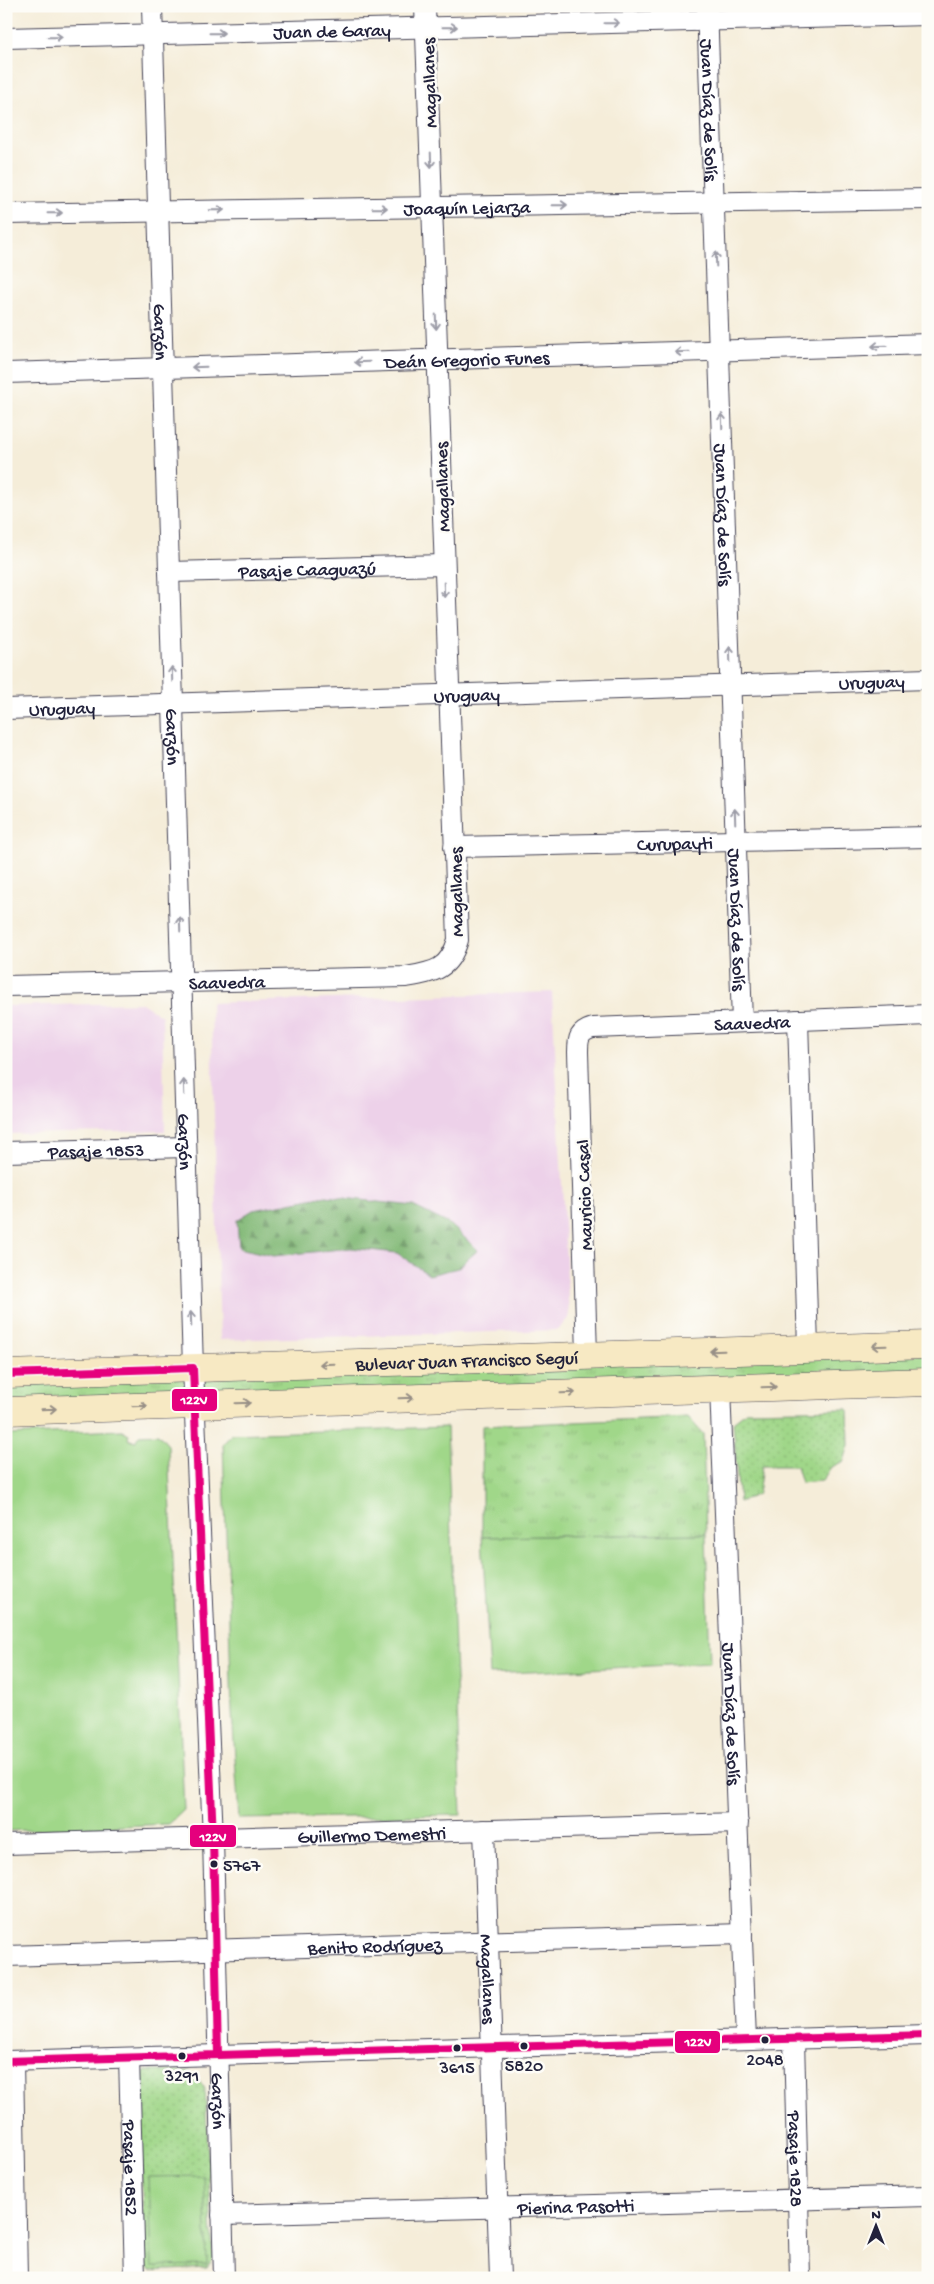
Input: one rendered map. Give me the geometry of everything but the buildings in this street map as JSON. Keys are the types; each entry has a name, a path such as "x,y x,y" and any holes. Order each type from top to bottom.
{"main road":[{"name":"Bulevar Juan Francisco Seguí","path":"6,1374 928,1344"},
{"name":"Bulevar Juan Francisco Seguí","path":"6,1410 928,1382"}],"street":[{"name":"Garzón","path":"152,6 194,1405 213,1838 224,2278"},
{"name":"Magallanes","path":"425,6 458,940 454,951 445,965"},
{"name":"Juan de Garay","path":"6,38 425,28 708,13 928,15"},
{"name":"Juan Díaz de Solís","path":"708,13 742,1022"},
{"name":"Joaquín Lejarza","path":"6,214 928,199"},
{"name":"Deán Gregorio Funes","path":"6,373 928,344"},
{"name":"Pasaje Caaguazú","path":"169,572 444,565"},
{"name":"Uruguay","path":"6,709 173,702 928,679"},
{"name":"Curupayti","path":"454,847 928,837"},
{"name":"Saavedra","path":"6,986 406,977 430,973 445,965"},
{"name":"Saavedra","path":"580,1036 584,1030 593,1028 928,1015"},
{"path":"798,1020 808,1348"},
{"name":"Mauricio Casal","path":"580,1036 578,1052 588,1355"},
{"name":"Pasaje 1853","path":"6,1152 186,1147"},
{"name":"Juan Díaz de Solís","path":"720,1388 746,2040"},
{"name":"Guillermo Demestri","path":"6,1844 738,1823"},
{"name":"Magallanes","path":"484,1830 500,2278"},
{"name":"Benito Rodríguez","path":"6,1956 742,1934"},
{"path":"17,2278 10,2061 928,2035"},
{"name":"Pasaje 1828","path":"794,2039 800,2278"},
{"name":"Pasaje 1852","path":"128,2058 135,2278"},
{"name":"Pierina Pasotti","path":"222,2215 928,2196"}],"shaded area":[{"path":"552,992 569,1317 558,1330 220,1340 211,1003"},
{"path":"142,1003 162,1016 165,1131 6,1134 6,1006"}],"green space":[{"path":"326,1196 413,1206 451,1225 478,1250 458,1268 429,1275 397,1253 351,1248 274,1256 239,1248 237,1220 253,1210"},
{"path":"928,1345 928,1382 6,1411 6,1374"},
{"path":"848,1409 849,1445 844,1461 831,1467 822,1481 801,1483 796,1466 762,1466 758,1494 739,1502 733,1422 747,1411"},
{"path":"688,1417 703,1434 706,1534 482,1537 482,1426"},
{"path":"447,1427 461,1815 239,1819 232,1712 223,1444 232,1434"},
{"path":"122,1430 129,1434 128,1439 135,1442 139,1435 158,1434 168,1445 184,1810 169,1824 6,1831 6,1435"},
{"path":"706,1534 710,1663 490,1674 482,1537"},
{"path":"145,2071 189,2071 205,2088 213,2259 207,2268 150,2271 144,2262 139,2079"},
{"path":"204,2176 207,2265 152,2266 149,2177"}],"transit line":[{"name":"122V","path":"6,1374 193,1368 213,1838 218,2055"},
{"name":"122V","path":"6,2061 928,2035"}],"place":[{"name":"5767","path":"214,1864"},
{"name":"2048","path":"765,2040"},
{"name":"5820","path":"524,2046"},
{"name":"3615","path":"457,2048"},
{"name":"3291","path":"182,2056"}]}
